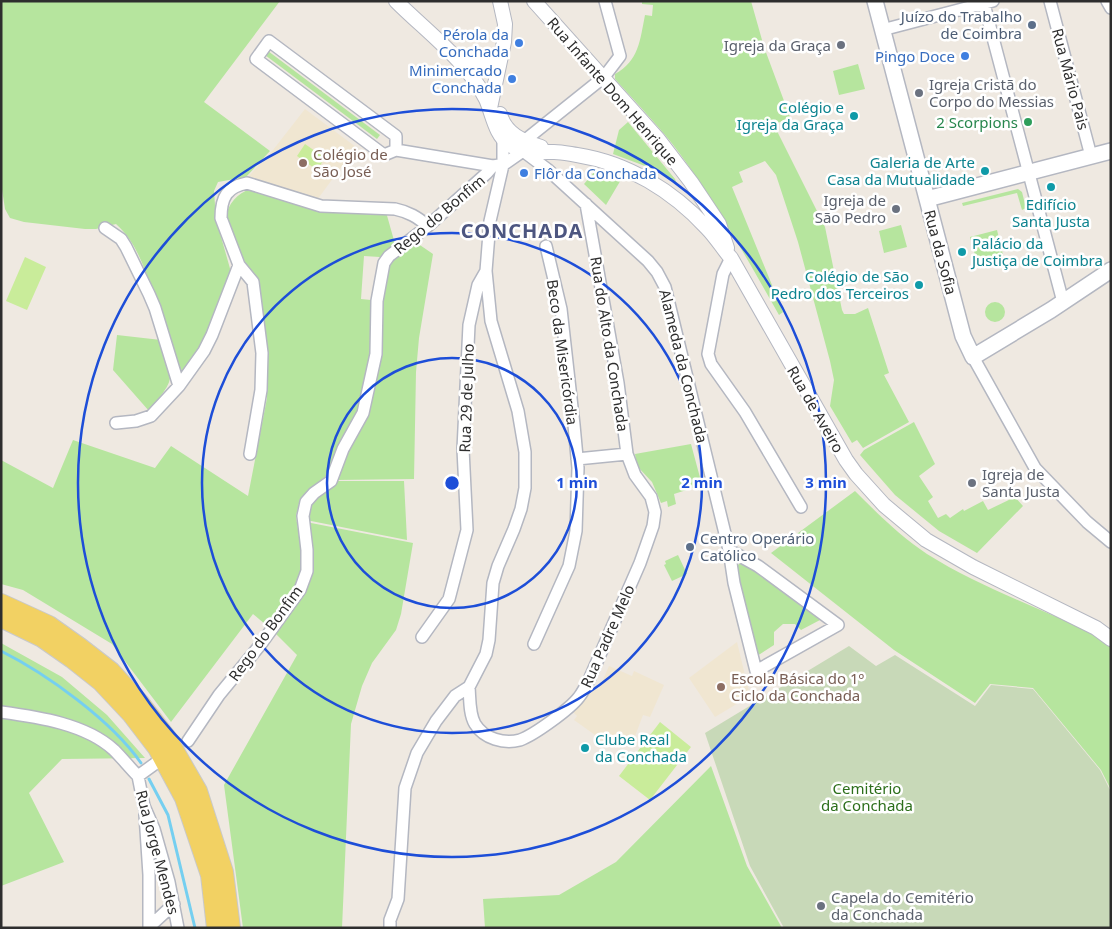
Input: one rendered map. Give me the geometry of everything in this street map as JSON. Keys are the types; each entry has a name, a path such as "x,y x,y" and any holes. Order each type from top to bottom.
{"main road":[{"name":"Rua da Sofia","path":"875,1 963,336 973,357"},
{"path":"927,199 1111,151"},
{"path":"973,357 1111,270"},
{"path":"1,603 49,625 80,646 111,671 141,704 168,739 198,791 224,872 232,928"},
{"path":"1,618 42,638 101,682 131,714 157,748 184,798 210,876 216,928"}],"street":[{"path":"396,1 462,64 479,87 503,140 513,147 527,148"},
{"path":"490,108 502,52 504,24 500,1"},
{"name":"Rua Infante Dom Henrique","path":"534,1 658,139 691,182"},
{"name":"Rego do Bonfim","path":"188,740 219,695 300,590 307,571 307,550 302,516 306,502 331,480 343,449 363,413 376,354 377,301 384,263 389,256 428,226 488,173 527,148 604,78 620,56 605,1"},
{"name":"Rua Mário Pais","path":"1050,1 1091,156"},
{"path":"1107,1 1111,8"},
{"path":"882,30 988,2 1063,302"},
{"path":"396,150 396,136 269,41 256,59 384,155 396,150 498,165"},
{"path":"462,64 486,65 502,52"},
{"path":"496,83 502,119 510,132 527,148"},
{"path":"390,928 390,920 398,899 404,788 417,753 436,721 455,696 468,687 486,654 489,640 493,583 521,509 525,488 525,452 518,411 491,321 486,271 488,234 499,186 498,165 503,140"},
{"name":"Rua de Aveiro","path":"527,148 594,158 646,178 670,195 708,228 731,258"},
{"name":"Alameda da Conchada","path":"527,148 547,169 648,260 666,287 756,671 838,625 758,566 729,550"},
{"name":"Rua de Aveiro","path":"691,182 719,224 731,258 740,275 846,460 884,506 926,540 974,567 1096,628 1111,638"},
{"path":"250,454 260,390 262,354 253,282 239,265 222,218 221,209 225,197 236,185 247,183 321,206 395,209 414,215 428,226"},
{"name":"Rua do Alto da Conchada","path":"586,204 618,383 627,454"},
{"path":"105,228 126,246 149,294 179,386"},
{"name":"Beco da Misericórdia","path":"534,644 569,566 576,531 577,459 561,310 546,246"},
{"path":"731,258 723,274 708,354 711,364 745,412 801,506"},
{"path":"116,423 136,421 151,416 179,386 204,352 239,265"},
{"name":"Rua 29 de Julho","path":"422,637 449,599 466,530 463,449 469,325 478,285 486,271"},
{"path":"722,285 740,275"},
{"path":"973,357 1035,468 1087,522 1111,542"},
{"path":"577,459 627,454"},
{"name":"Rua Padre Melo","path":"468,687 475,724 484,734 492,739 502,741 519,740 527,736 549,723 579,698 589,680 640,563 653,526 655,512 651,497 635,475 627,454"},
{"path":"1,712 37,717 89,733 113,750 138,776 156,763"},
{"name":"Rua Jorge Mendes","path":"138,776 144,806 154,829 174,904 178,928"},
{"path":"144,806 149,927"},
{"path":"149,927 174,904"}],"shaded area":[{"name":"Colégio de São José","path":"305,109 356,147 317,200 249,176 273,150"},
{"name":"Escola Básica do 1º Ciclo da Conchada","path":"737,642 750,696 715,717 689,678"},
{"path":"609,666 632,676 634,671 664,685 650,717 643,715 632,744 615,743 609,745 574,720 577,716 573,712 593,686 599,689"}],"green space":[{"path":"1,1 280,1 204,102 270,151 246,177 218,182 214,191 216,219 231,272 204,342 181,375 159,309 137,252 124,232 116,224 96,229 85,229 24,222 10,218 5,209 1,183"},
{"path":"642,1 751,1 764,47 790,117 774,125 825,227 842,310 844,314 855,314 868,308 889,373 884,375 909,422 863,448 857,440 852,443 830,406 834,380 830,361 798,242 776,175 765,161 739,172 743,182 732,187 783,312 779,315 732,233 694,173 665,135 615,79 615,74 623,69 634,56 642,33 645,15 652,16 653,5 642,4"},
{"path":"268,51 380,135 377,139 265,55"},
{"path":"858,64 865,89 839,95 833,71"},
{"path":"628,122 675,179 677,184 653,169 613,154 619,130"},
{"path":"305,144 325,158 317,170 297,156"},
{"path":"596,170 601,175 609,173 622,178 606,205 584,184"},
{"path":"251,189 386,212 395,244 380,257 364,256 361,299 371,300 370,353 358,411 337,447 326,476 300,499 296,516 301,550 301,570 294,587 266,625 253,614 171,722 112,644 23,590 1,584 1,460 53,488 73,440 155,468 171,446 248,496 267,398 267,347 255,280 244,260 226,217 234,200 241,193"},
{"path":"1018,189 1022,192 1026,208 1022,210 1017,193 963,206 962,203"},
{"path":"901,225 907,247 884,253 879,231"},
{"path":"997,230 1003,255 977,262 970,237"},
{"path":"414,241 433,254 419,338 416,372 414,479 335,480 346,451 367,415 381,301 388,264"},
{"path":"25,257 46,267 27,310 6,301"},
{"path":"991,302 999,302 1005,308 1005,316 999,322 991,322 985,316 985,308"},
{"path":"117,335 161,340 170,378 164,391 149,411 113,370"},
{"path":"914,422 935,464 919,476 933,497 928,501 938,518 946,514 950,518 963,509 964,511 983,501 988,510 1015,497 1023,506 977,553 939,531 895,495 860,455 864,450"},
{"path":"691,444 702,485 674,494 676,504 668,507 667,501 661,503 652,482 637,466 635,454"},
{"path":"334,481 404,481 407,540 306,520 309,504"},
{"path":"855,491 898,532 927,554 990,588 1100,637 1111,645 1111,790 1101,770 1033,688 990,684 975,703 894,650 771,553"},
{"path":"306,522 413,543 401,614 396,630 372,663 362,686 351,724 342,928 243,928 224,785 297,655 274,632 303,592"},
{"path":"678,555 687,574 672,581 664,565 666,564 665,561"},
{"path":"740,563 745,564 820,620 801,630 795,624 783,624 774,632 774,645 757,656 737,570 737,566"},
{"path":"1,643 62,677 107,715 145,758 62,759 29,793 64,862 1,886"},
{"name":"Cemitério da Conchada","path":"849,646 876,666 895,655 975,706 991,685 1033,689 1100,770 1111,792 1111,928 784,928 750,866 705,733"},
{"path":"660,722 691,747 650,800 619,776"},
{"path":"711,766 747,866 782,928 485,928 483,899 559,895 616,862"}],"waterway":[{"path":"1,651 58,685 96,715 129,747 141,763"},
{"path":"149,779 168,815 195,928"}],"place":[{"name":"Juízo do Trabalho de Coimbra","path":"1032,25"},
{"name":"Pérola da Conchada","path":"519,43"},
{"name":"Igreja da Graça","path":"841,45"},
{"name":"Pingo Doce","path":"965,56"},
{"name":"Minimercado Conchada","path":"512,79"},
{"name":"Igreja Cristã do Corpo do Messias","path":"919,93"},
{"name":"Colégio e Igreja da Graça","path":"854,116"},
{"name":"2 Scorpions","path":"1028,122"},
{"name":"Colégio de São José","path":"303,163"},
{"name":"Galeria de Arte Casa da Mutualidade","path":"985,171"},
{"name":"Flôr da Conchada","path":"524,173"},
{"name":"Edifício Santa Justa","path":"1051,187"},
{"name":"Igreja de São Pedro","path":"896,209"},
{"name":"Palácio da Justiça de Coimbra","path":"962,252"},
{"name":"Colégio de São Pedro dos Terceiros","path":"919,285"},
{"name":"Igreja de Santa Justa","path":"972,483"},
{"name":"Centro Operário Católico","path":"690,547"},
{"name":"Escola Básica do 1º Ciclo da Conchada","path":"721,687"},
{"name":"Clube Real da Conchada","path":"585,748"},
{"name":"Capela do Cemitério da Conchada","path":"821,906"}],"district":[{"name":"CONCHADA","path":"522,230"}]}
